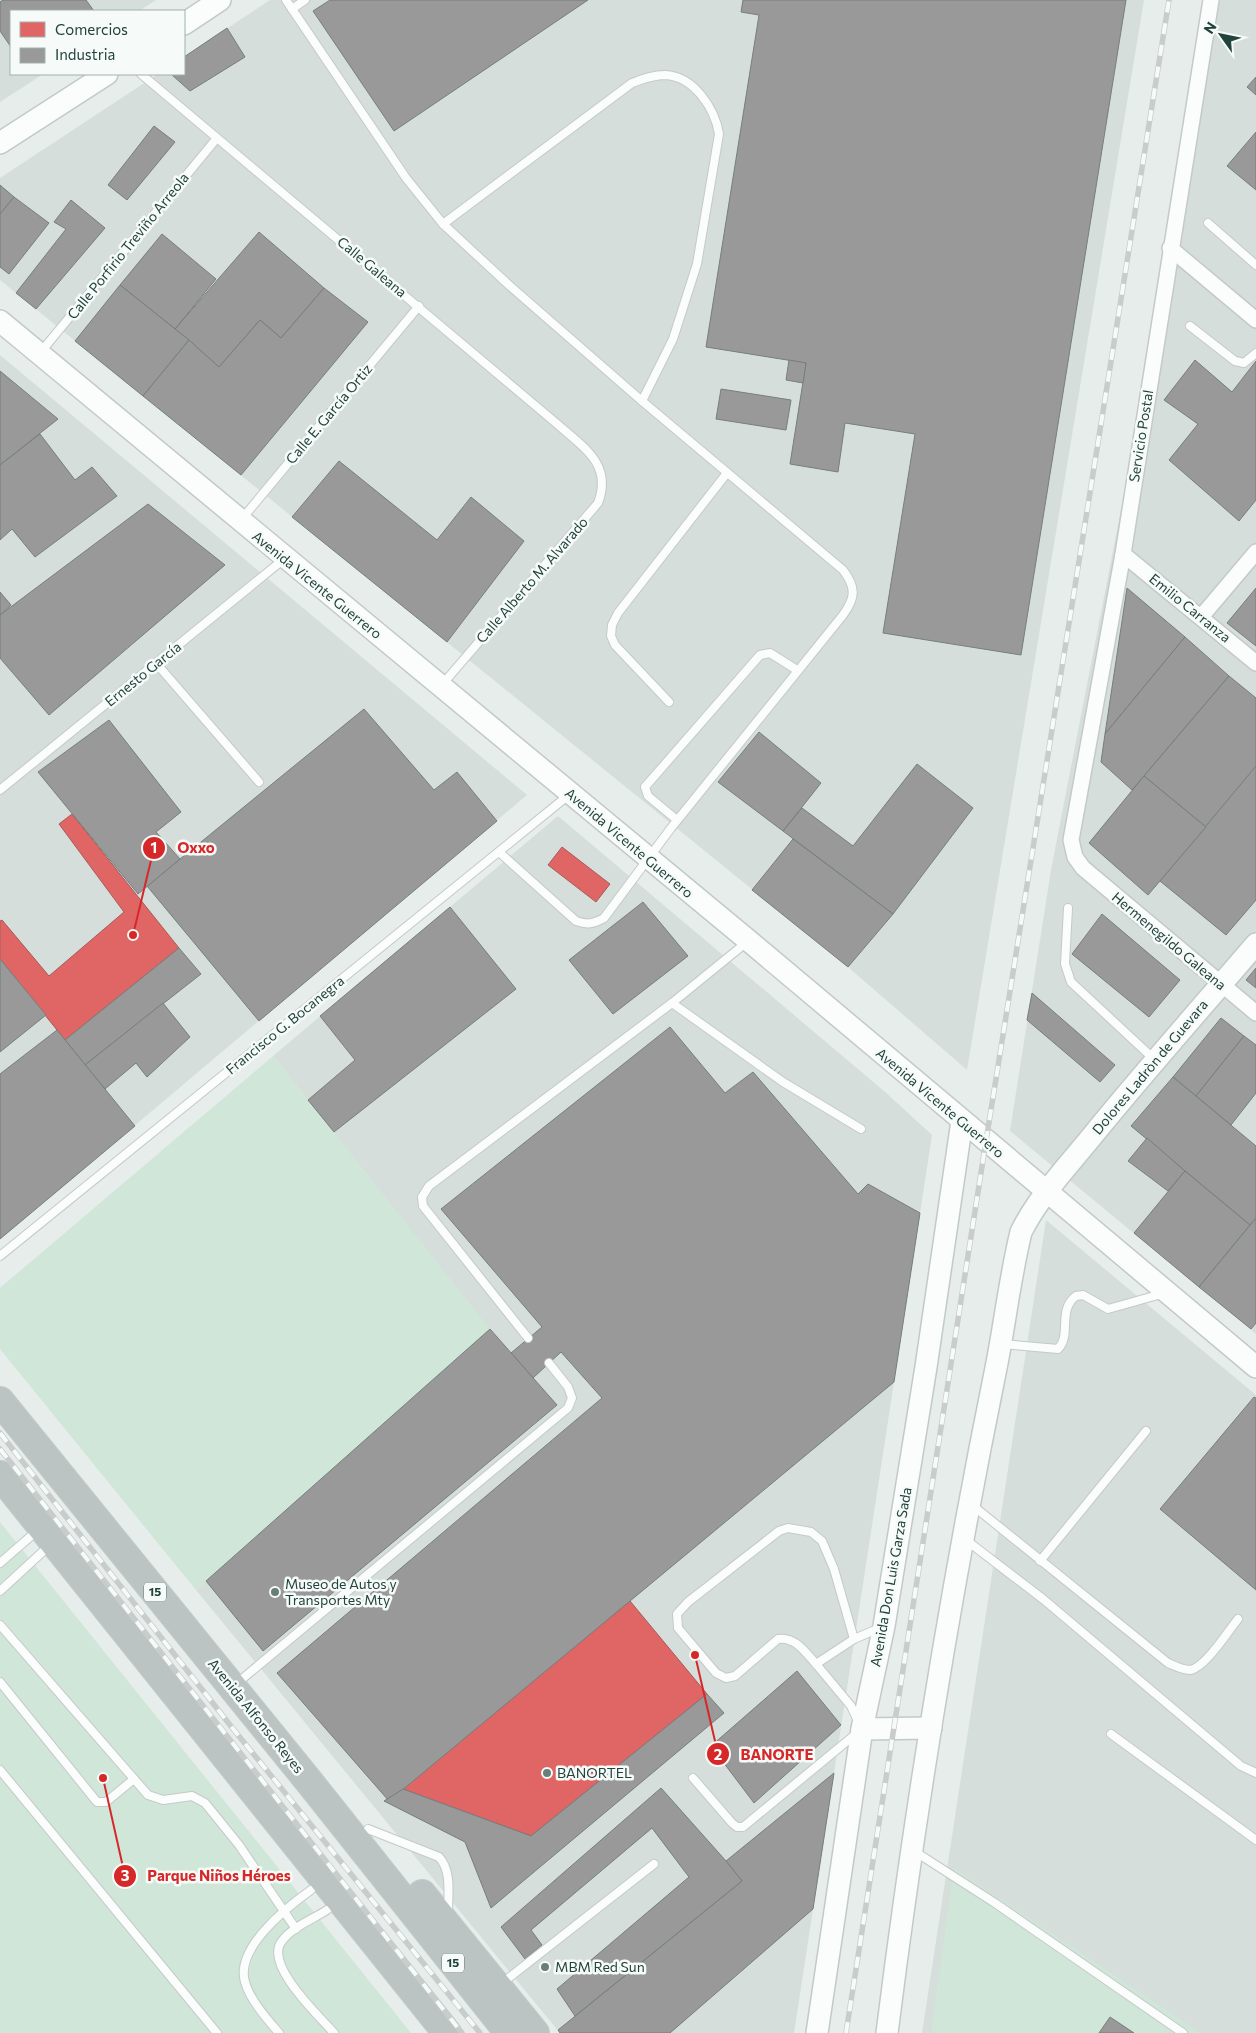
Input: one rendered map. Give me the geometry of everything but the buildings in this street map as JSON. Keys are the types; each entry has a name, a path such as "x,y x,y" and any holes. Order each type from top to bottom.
{"highway":[{"name":"Avenida Alfonso Reyes","path":"0,1401 311,1784 509,2033"},
{"path":"0,1475 447,2033"},
{"path":"217,1746 229,1787 425,2033"},
{"path":"311,1784 329,1789 368,1829 535,2033"}],"street":[{"path":"185,23 220,0"},
{"name":"Servicio Postal","path":"1083,868 1075,857 1071,840 1071,828 1123,554 1170,248 1212,0"},
{"path":"0,143 105,75"},
{"path":"1170,248 1256,319"},
{"name":"Avenida Vicente Guerrero","path":"0,321 748,941 1256,1366"},
{"path":"1201,617 1256,552"},
{"name":"Emilio Carranza","path":"1123,554 1256,663"},
{"name":"Hermenegildo Galeana","path":"1083,868 1256,1013"},
{"name":"Dolores Ladròn de Guevara","path":"1046,1192 1155,1060 1256,944"},
{"name":"Avenida Don Luis Garza Sada","path":"817,2033 862,1729 884,1626 926,1367 962,1121"},
{"path":"887,2033 910,1848 969,1503 1021,1232 1029,1216 1046,1192"},
{"path":"862,1729 931,1728"}],"lane":[{"path":"286,0 406,178 443,224 503,280 642,401 843,570 852,581 855,592 852,604 677,820 604,918 594,924 576,921 498,852"},
{"path":"292,8 305,0"},
{"name":"Calle Galeana","path":"142,75 556,423 587,451 599,466"},
{"path":"443,224 632,83 649,76 667,75 683,81 696,90 707,102 716,117 719,134 698,264 673,339 642,401"},
{"name":"Calle Porfirio Treviño Arreola","path":"39,355 217,138"},
{"path":"1208,223 1256,265"},
{"name":"Calle E. García Ortiz","path":"239,521 419,306"},
{"path":"1190,326 1235,360 1244,363 1256,353"},
{"name":"Calle Alberto M. Alvarado","path":"440,687 598,503 604,484 599,466"},
{"path":"669,702 615,645 611,636 612,625 630,596 727,473"},
{"name":"Ernesto García","path":"0,790 285,558"},
{"path":"677,820 648,796 645,787 760,655 770,653 797,670"},
{"path":"156,663 259,782"},
{"name":"Francisco G. Bocanegra","path":"0,1256 570,794"},
{"path":"1068,908 1065,964 1071,982 1155,1060"},
{"path":"528,1338 423,1206 422,1197 429,1186 672,1003 748,941"},
{"path":"672,1003 783,1082 860,1129"},
{"path":"1001,1344 1058,1349 1063,1342 1068,1304 1076,1296 1083,1295 1108,1308 1168,1292"},
{"path":"232,1687 568,1408 572,1398 568,1387 549,1363"},
{"path":"1040,1561 1146,1431"},
{"path":"969,1503 1168,1662 1182,1669 1192,1670 1204,1663 1238,1619"},
{"path":"693,1778 732,1823 737,1827 743,1826 862,1729 851,1706 816,1664 800,1646 784,1638 778,1639 735,1676 722,1677 716,1673 678,1628 677,1614 688,1602 779,1531 794,1529 811,1532 822,1541 834,1569 854,1639"},
{"path":"0,1563 48,1534"},
{"path":"0,1591 48,1534"},
{"path":"963,1538 1043,1599 1241,1766 1256,1773"},
{"path":"0,1625 148,1795 158,1800 192,1796 205,1803 240,1844 296,1929"},
{"path":"816,1664 854,1639 884,1626"},
{"path":"0,1682 97,1802 106,1802 134,1779"},
{"path":"1111,1734 1256,1840"},
{"path":"0,1770 217,2033"},
{"path":"368,1829 439,1857 444,1863 448,1871 448,1925"},
{"path":"910,1848 995,1903 1183,2033"},
{"path":"498,1987 654,1864"},
{"path":"279,2033 250,1993 244,1982 243,1972 252,1946 284,1911 319,1900"},
{"path":"319,1900 296,1929 281,1941 277,1958 281,1968 304,1999 334,2033"}],"shaded area":[{"path":"0,0 156,0 141,10 10,10 10,75 41,75 0,102"},
{"path":"270,0 1144,0 967,1070 848,967 0,280 0,178 156,75 185,75 185,56"},
{"path":"1220,0 1256,0 1256,1334 1010,1131 1051,870"},
{"path":"0,355 527,795 0,1239"},
{"path":"558,816 884,1091 932,1135 794,2033 560,2033 196,1590 489,1329 273,1056"},
{"path":"1046,1220 1256,1395 1256,2033 922,2033"}],"green space":[{"path":"273,1056 490,1329 196,1590 0,1349 0,1288"},
{"path":"0,1522 411,2033 0,2033"},
{"path":"954,1868 1201,2033 931,2033"}],"railway":[{"path":"846,2033 986,1141 1169,0"},
{"path":"0,1433 234,1730 480,2033"},
{"path":"0,1449 462,2033"}],"place":[{"name":"Oxxo","path":"133,935"},
{"name":"Museo de Autos y Transportes Mty","path":"275,1592"},
{"name":"BANORTE","path":"695,1655"},
{"name":"BANORTEL","path":"547,1773"},
{"name":"Parque Niños Héroes","path":"103,1778"},
{"name":"MBM Red Sun","path":"545,1967"}]}
